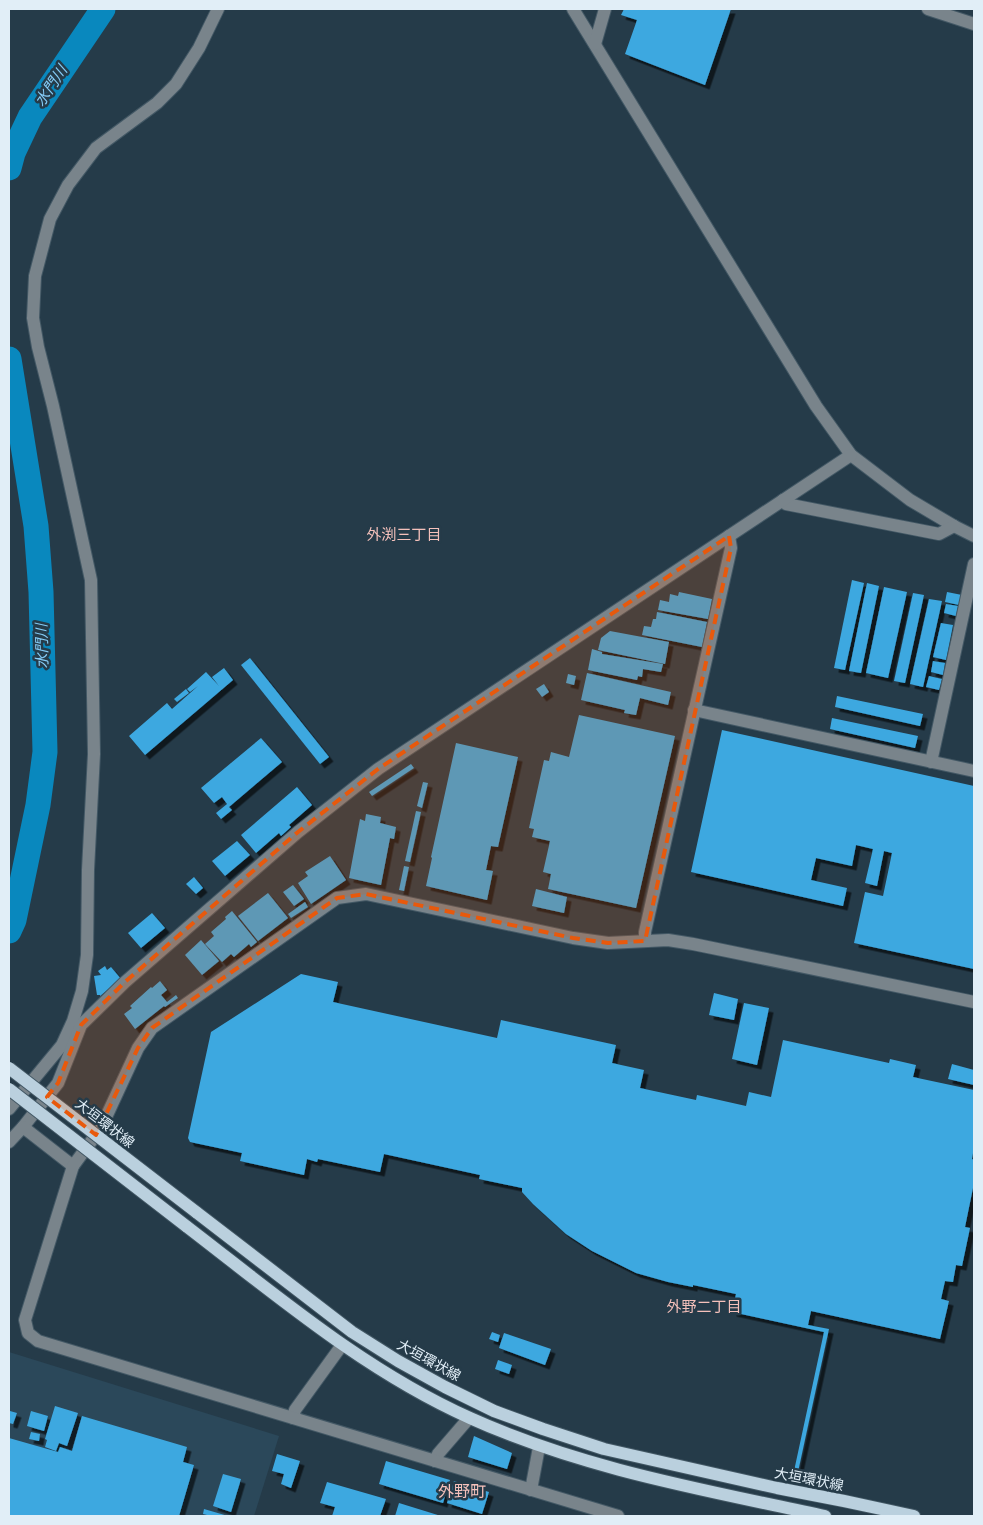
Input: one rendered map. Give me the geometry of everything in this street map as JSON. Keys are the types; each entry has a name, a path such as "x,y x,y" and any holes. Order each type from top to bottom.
{"main road":[{"name":"大垣環状線","path":"9,1068 352,1332 445,1387 494,1411 604,1449 777,1488 914,1516"},
{"path":"9,1089 342,1346 389,1375 469,1418 540,1446 617,1470 825,1516"}],"street":[{"path":"9,1142 58,1083 78,1023 87,955 88,870 94,754 91,580 53,406 38,347 33,318 36,276 50,219 68,185 96,148 157,103 176,84 199,48 218,9"},
{"path":"573,9 816,406 850,455 910,500 974,536"},
{"path":"595,44 605,9"},
{"path":"928,9 974,24"},
{"path":"9,1109 78,1023 298,832 378,770 850,455"},
{"path":"783,500 786,504 939,534 954,526"},
{"path":"645,941 645,932 731,548 729,536"},
{"path":"931,762 974,564"},
{"path":"694,710 974,771"},
{"path":"618,1516 38,1341 28,1333 25,1320 73,1166 101,1128 138,1048 152,1028 337,898 366,894 573,938 608,943 668,940 693,944 974,1002"},
{"path":"22,1128 73,1166"},
{"path":"293,1418 295,1410 342,1346"},
{"path":"435,1461 438,1454 469,1418"},
{"path":"531,1490 540,1446"}],"highlighted area":[{"path":"729,536 731,548 645,941 608,943 573,938 366,894 337,898 152,1028 138,1048 96,1135 47,1097 58,1083 81,1025 125,982 298,832 378,769"}],"shaded area":[{"path":"9,1352 279,1436 254,1516 9,1516"}],"building":[{"path":"624,9 731,9 705,85 625,54 637,20 621,15"},
{"path":"852,580 864,583 845,670 834,668"},
{"path":"867,583 879,586 861,673 849,671"},
{"path":"884,587 907,592 888,678 866,673"},
{"path":"679,592 712,599 708,619 658,610 660,600 669,602 670,594 678,596"},
{"path":"947,592 962,595 959,605 945,602"},
{"path":"913,593 924,595 905,683 894,681"},
{"path":"929,599 942,601 923,687 910,684"},
{"path":"946,604 958,606 956,616 944,613"},
{"path":"657,612 707,622 702,647 642,635 644,626 651,627 653,619 656,619"},
{"path":"941,623 953,625 946,660 933,657"},
{"path":"610,631 669,642 665,664 598,650 601,638"},
{"path":"592,649 602,652 602,654 663,664 661,672 643,669 642,677 638,676 637,680 588,670"},
{"path":"250,658 329,757 320,764 241,665"},
{"path":"933,661 945,663 943,675 931,672"},
{"path":"224,668 233,680 145,755 129,736 167,703 172,709 198,686 190,692 187,689 206,672 219,686 212,677"},
{"path":"587,673 671,692 668,705 640,698 636,715 624,713 625,710 581,700"},
{"path":"568,674 576,676 574,685 566,683"},
{"path":"929,676 942,679 939,690 926,687"},
{"path":"544,684 549,692 542,697 536,689"},
{"path":"186,689 189,693 177,702 174,699"},
{"path":"837,696 923,714 920,726 835,707"},
{"path":"579,715 675,736 636,908 548,889 551,874 543,872 550,841 532,837 534,829 529,828 544,760 549,761 551,752 569,757"},
{"path":"832,718 918,736 915,748 830,729"},
{"path":"722,730 974,786 974,969 854,943 865,892 883,896 892,853 884,851 877,886 865,883 873,849 856,845 852,866 816,858 811,880 847,888 843,906 691,872"},
{"path":"261,738 282,762 229,807 232,810 221,819 216,813 227,804 222,797 214,803 201,788"},
{"path":"456,743 518,757 498,847 491,846 486,870 493,871 487,900 426,886"},
{"path":"411,764 414,768 372,796 369,792"},
{"path":"423,782 428,783 422,808 417,806"},
{"path":"297,787 312,805 289,825 291,827 281,836 279,833 256,853 241,835"},
{"path":"416,811 421,812 410,862 405,861"},
{"path":"366,814 381,817 380,823 396,827 394,839 390,838 381,885 349,878 360,819 365,821"},
{"path":"237,841 250,855 225,876 212,861"},
{"path":"330,856 346,880 311,904 298,883 308,876 305,872"},
{"path":"404,866 409,867 404,891 399,890"},
{"path":"194,877 203,888 196,894 186,884"},
{"path":"293,885 304,899 294,906 283,892"},
{"path":"536,889 567,897 564,913 532,906"},
{"path":"268,893 288,918 258,941 238,916"},
{"path":"305,902 308,907 291,918 288,914"},
{"path":"232,911 257,942 251,947 249,944 234,957 231,954 222,962 205,944 214,936 211,932"},
{"path":"152,913 165,928 141,948 128,933"},
{"path":"201,940 219,961 202,975 185,955"},
{"path":"105,966 107,970 111,967 121,979 100,996 97,995 94,976 101,975 98,971"},
{"path":"301,974 338,982 333,1002 497,1038 501,1020 616,1045 612,1063 644,1070 640,1088 696,1100 697,1095 746,1106 749,1092 771,1097 783,1040 889,1063 890,1059 916,1065 913,1077 974,1090 974,1147 972,1159 974,1160 974,1183 965,1227 970,1228 962,1266 956,1265 953,1282 945,1281 941,1299 949,1301 940,1339 811,1311 808,1325 829,1329 798,1472 794,1471 824,1332 732,1312 736,1294 668,1282 636,1273 592,1251 566,1234 533,1204 522,1192 522,1188 479,1179 480,1175 384,1154 380,1172 318,1159 317,1162 307,1159 304,1175 240,1161 242,1153 190,1142 188,1138 211,1032"},
{"path":"160,981 167,990 161,995 167,1002 176,995 178,998 164,1006 135,1029 124,1014 132,1008 130,1006"},
{"path":"714,993 738,999 734,1020 709,1015"},
{"path":"744,1003 769,1008 757,1065 732,1059"},
{"path":"952,1064 974,1070 974,1085 948,1079"},
{"path":"492,1332 500,1335 498,1342 489,1339"},
{"path":"504,1333 551,1349 545,1365 499,1348"},
{"path":"498,1360 512,1365 509,1374 495,1369"},
{"path":"55,1406 78,1413 67,1446 59,1443 56,1451 45,1447 47,1440 45,1439"},
{"path":"10,1411 17,1413 13,1424 9,1423"},
{"path":"31,1411 48,1416 44,1431 27,1426"},
{"path":"82,1416 187,1447 183,1462 194,1465 179,1516 9,1516 9,1438 58,1452 60,1447 72,1451"},
{"path":"31,1432 40,1434 39,1441 29,1439"},
{"path":"474,1436 512,1453 507,1469 468,1457"},
{"path":"277,1454 300,1461 291,1488 281,1484 284,1474 272,1471"},
{"path":"386,1461 450,1480 443,1503 379,1484"},
{"path":"223,1474 241,1479 231,1512 213,1506"},
{"path":"454,1481 489,1492 482,1514 447,1503"},
{"path":"327,1482 386,1499 380,1516 332,1516 335,1507 320,1503"},
{"path":"399,1503 441,1516 395,1516"},
{"path":"204,1509 228,1516 203,1514"}],"waterway":[{"name":"水門川","path":"9,168 13,153 30,117 103,9"},
{"name":"水門川","path":"9,359 36,526 41,592 45,752 38,805 14,920 9,931"}],"district":[{"name":"外渕三丁目","path":"404,535"},
{"name":"外野二丁目","path":"704,1307"},
{"name":"外野町","path":"462,1491"}]}
